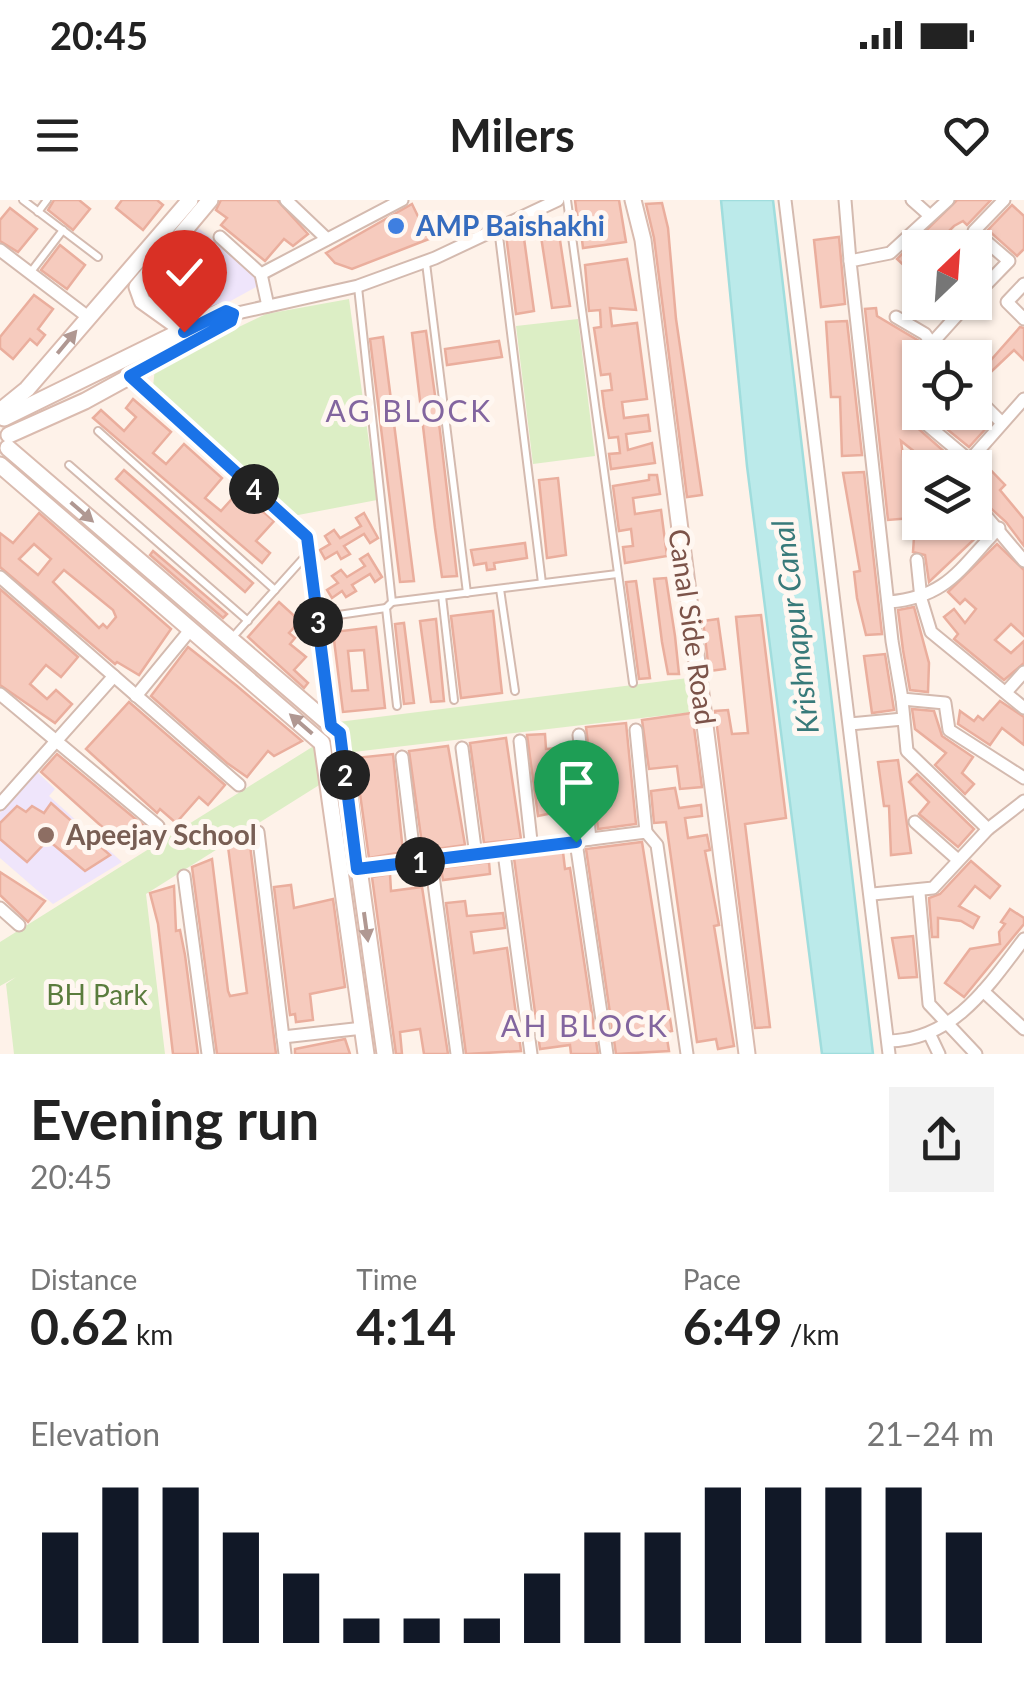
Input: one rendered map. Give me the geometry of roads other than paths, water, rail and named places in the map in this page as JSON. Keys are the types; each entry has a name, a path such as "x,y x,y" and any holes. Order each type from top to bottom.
{"street":[{"path":"3,442 184,332 226,311 233,314 358,286 426,262 558,200"},
{"name":"Canal Side Road","path":"633,200 642,240 747,1054"},
{"path":"785,200 888,1048 949,1025 983,991 1024,939"},
{"path":"845,200 906,752 988,829"},
{"path":"912,200 930,216"},
{"path":"850,261 890,253 948,200"},
{"path":"975,230 1004,200"},
{"path":"289,201 327,239"},
{"path":"261,274 394,202"},
{"path":"0,411 27,389 194,203"},
{"path":"184,332 142,301 137,287 194,203"},
{"path":"220,238 261,274 268,306"},
{"path":"992,246 1009,261 992,278"},
{"path":"0,250 88,317"},
{"path":"1008,302 1024,284"},
{"path":"992,288 1024,319"},
{"path":"3,442 231,321 233,314"},
{"path":"896,317 929,340"},
{"path":"934,340 952,320"},
{"path":"978,450 1024,399"},
{"path":"992,413 1002,423"},
{"path":"931,430 951,450"},
{"path":"3,442 191,630 340,733 385,1054"},
{"path":"3,442 230,640 322,743 366,1054"},
{"path":"992,521 1020,545 1024,561"},
{"path":"889,602 921,599 948,583 999,528"},
{"path":"917,560 921,599 931,632 1024,708"},
{"path":"0,577 239,786"},
{"path":"136,696 191,630"},
{"path":"1007,691 1024,672"},
{"path":"1,800 114,676"},
{"path":"0,694 158,826"},
{"path":"902,699 945,703 950,730 1024,778"},
{"path":"850,724 903,720"},
{"path":"636,730 646,832 657,845 687,1054"},
{"path":"579,734 590,839"},
{"path":"520,742 532,850"},
{"path":"462,748 476,856"},
{"path":"402,757 416,863"},
{"path":"872,894 919,893 933,888 988,829 1024,802"},
{"path":"915,822 958,860"},
{"path":"258,832 285,1054"},
{"path":"357,869 532,850 646,832"},
{"path":"576,842 607,1054"},
{"path":"504,853 531,1054"},
{"path":"430,861 457,1054"},
{"path":"184,876 208,1054"},
{"path":"919,893 929,1004 976,1054"},
{"path":"0,908 19,924"},
{"path":"355,974 372,972"},
{"path":"983,991 1024,1029"},
{"path":"283,1037 363,1028"},
{"path":"929,1033 940,1054"}],"lane":[{"path":"23,200 98,256"},
{"path":"38,212 47,200"},
{"path":"566,200 633,684"},
{"path":"30,273 63,230"},
{"path":"499,236 542,583"},
{"path":"426,262 467,593"},
{"path":"358,286 397,706"},
{"path":"130,376 307,537 331,726"},
{"path":"98,431 275,590"},
{"path":"69,464 248,620"},
{"path":"230,640 309,552"},
{"path":"317,618 442,596 617,574"},
{"path":"500,589 515,691"},
{"path":"442,596 454,700"}],"water":[{"name":"Krishnapur Canal","path":"721,200 773,200 873,1054 822,1054 747,466"}],"place":[{"name":"AMP Baishakhi","path":"396,226"},
{"name":"Apeejay School","path":"46,835"}],"district":[{"name":"AG BLOCK","path":"409,412"},
{"name":"AH BLOCK","path":"585,1027"}],"park label":[{"name":"BH Park","path":"97,995"}]}
